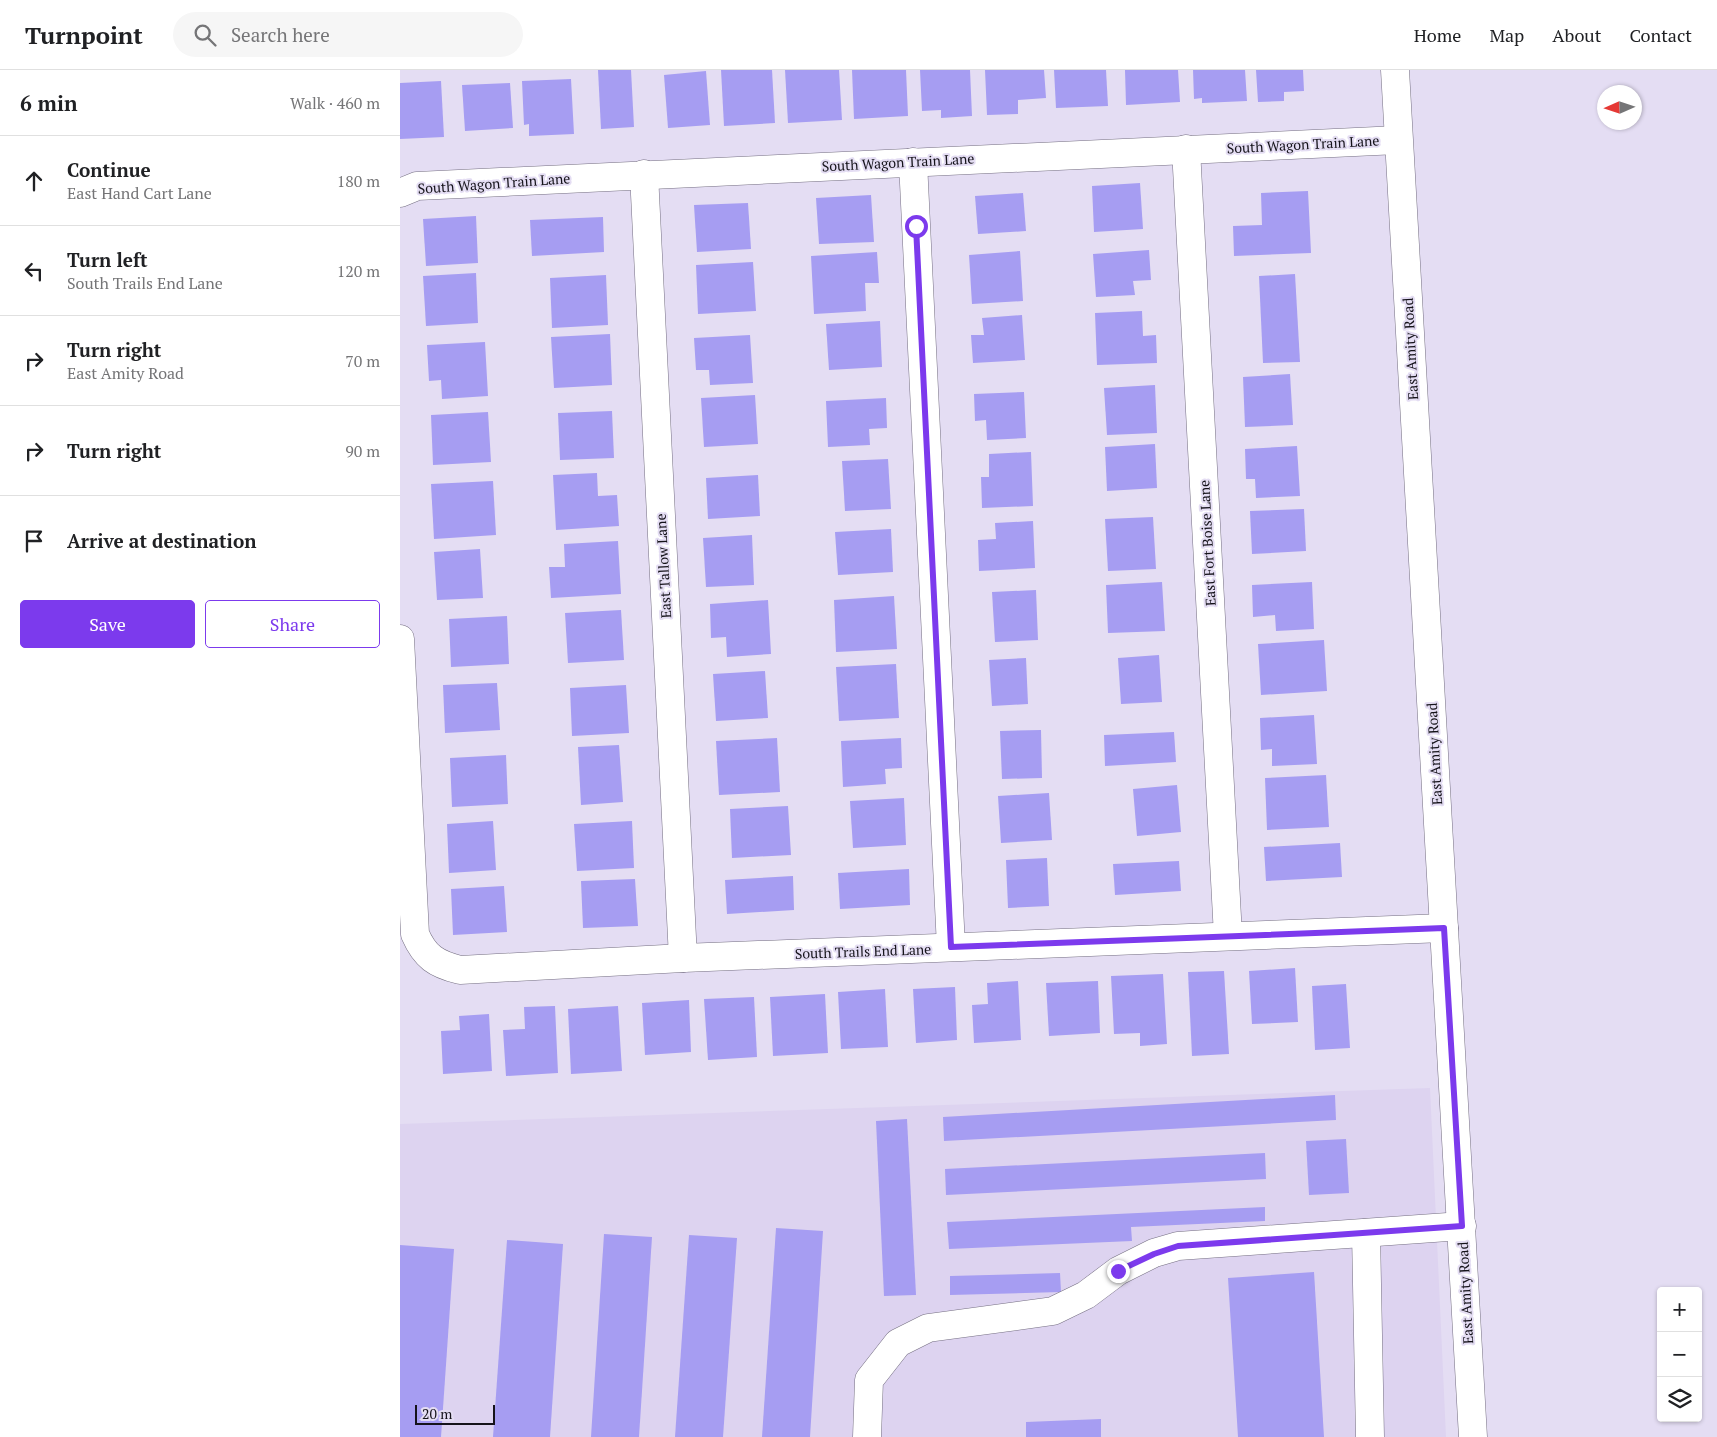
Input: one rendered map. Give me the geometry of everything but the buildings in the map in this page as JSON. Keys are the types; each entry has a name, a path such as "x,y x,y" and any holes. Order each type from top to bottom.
{"street":[{"name":"East Amity Road","path":"1395,70 1473,1437"},
{"name":"South Wagon Train Lane","path":"400,193 417,186 1398,140"},
{"name":"East Fort Boise Lane","path":"1186,149 1228,936"},
{"path":"913,162 951,947"},
{"name":"East Tallow Lane","path":"644,174 682,958"},
{"name":"South Trails End Lane","path":"400,640 415,934 422,949 433,960 460,970 682,958 1444,928"},
{"path":"867,1437 869,1380 898,1343 928,1328 1053,1311 1086,1295 1118,1271 1154,1254 1178,1246 1462,1226"},
{"path":"1366,1233 1370,1437"}],"shaded area":[{"path":"1430,1088 1446,1437 400,1437 400,1124"}],"route":[{"path":"916,226 951,947 1444,928 1462,1226 1178,1246 1154,1254 1118,1271"}]}
